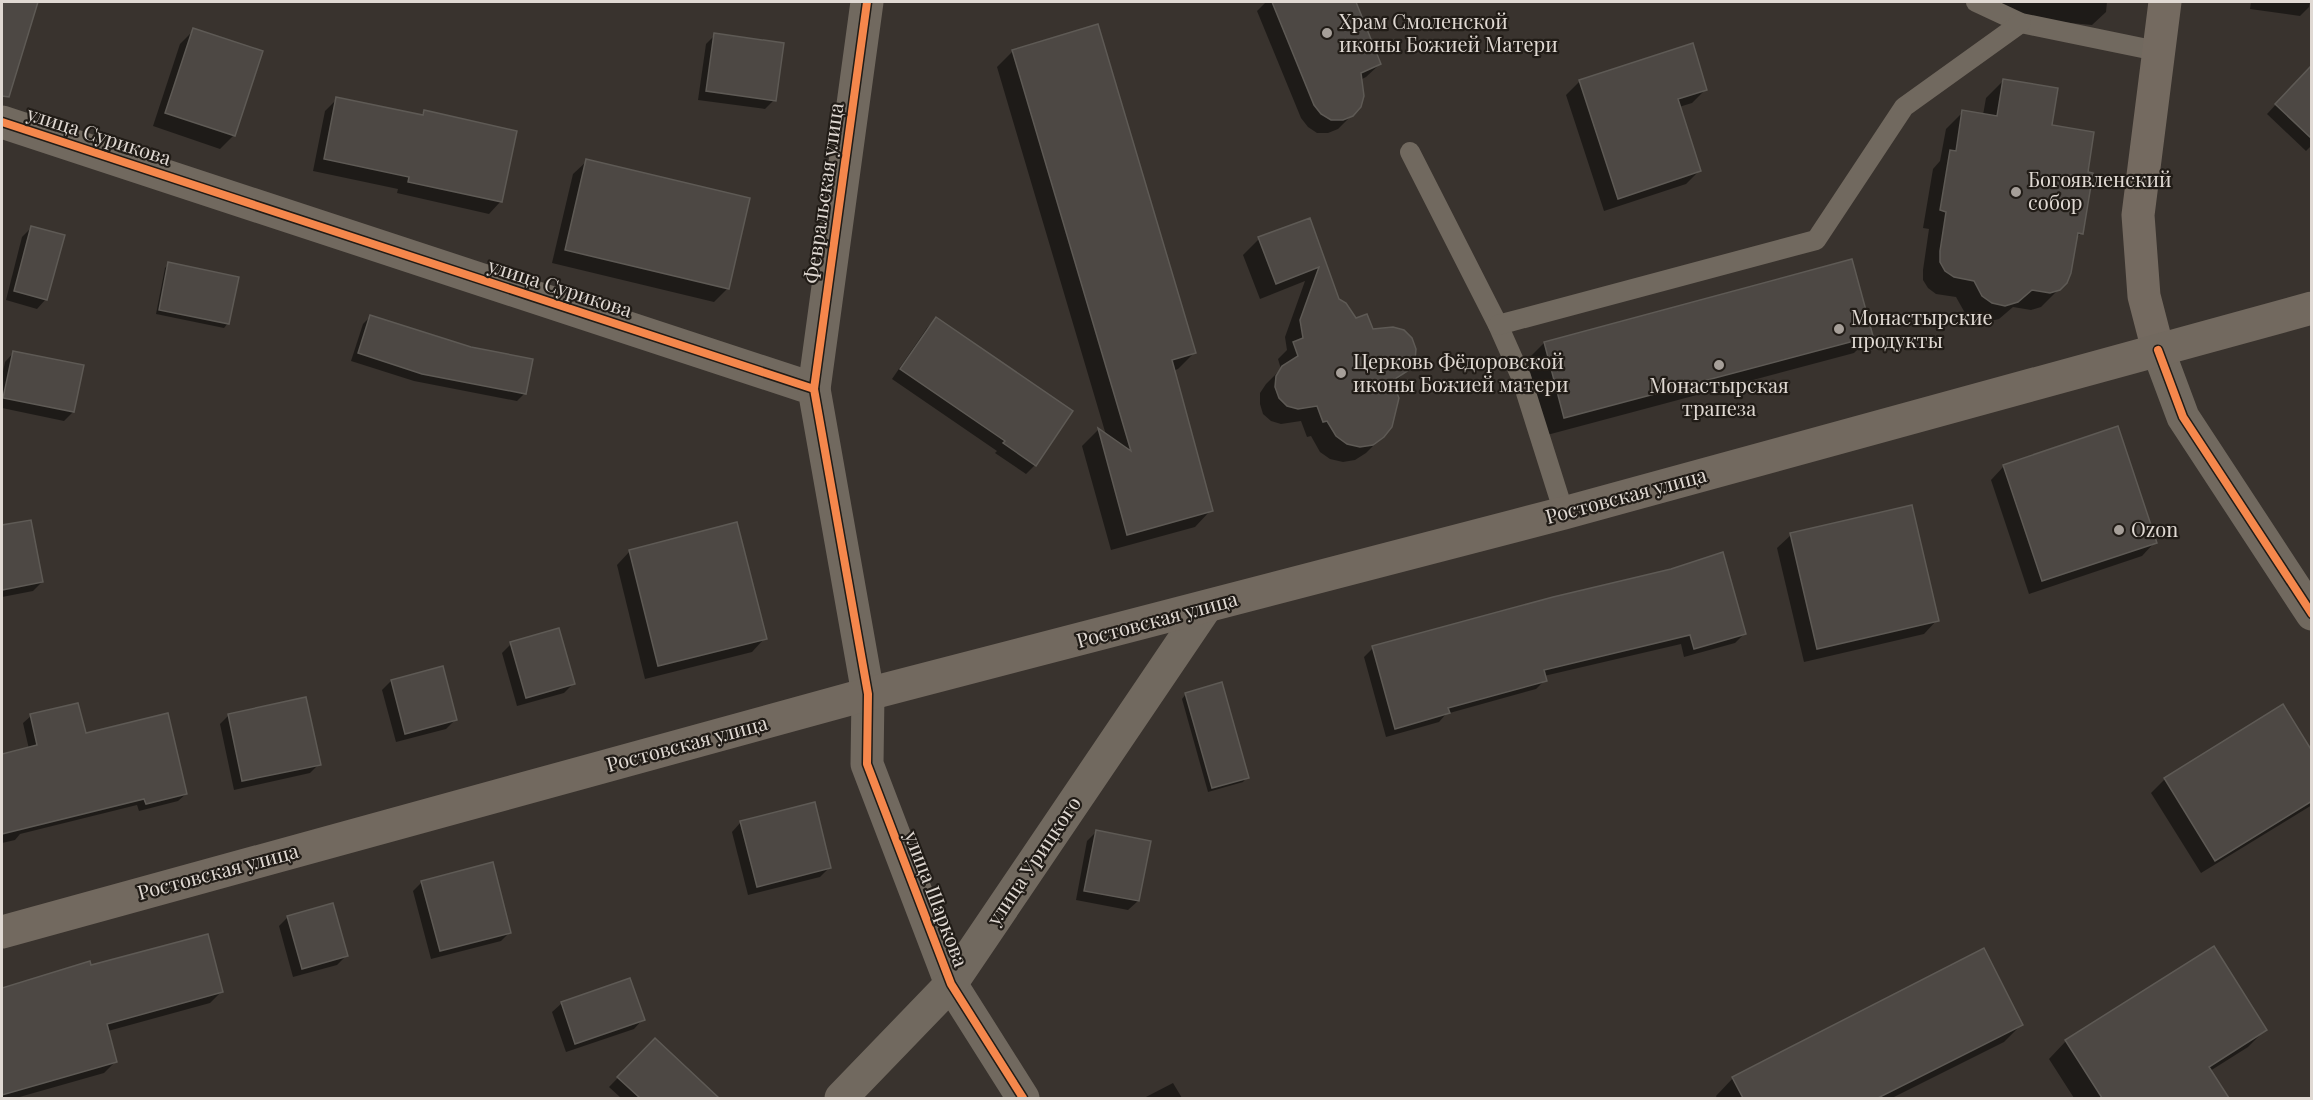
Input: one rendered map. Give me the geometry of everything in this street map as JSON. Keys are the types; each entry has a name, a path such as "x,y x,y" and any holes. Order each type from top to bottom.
{"main road":[{"path":"2158,350 2144,296 2138,215 2165,2"},
{"name":"Ростовская улица","path":"2,932 868,694 1564,513 2312,308"}],"street":[{"name":"Февральская улица","path":"814,388 867,2"},
{"name":"улица Сурикова","path":"2,122 814,388"},
{"path":"2158,350 2183,417 2312,614"},
{"path":"814,388 868,694"},
{"name":"улица Урицкого","path":"841,1098 951,984 1206,607"},
{"name":"улица Шаркова","path":"868,694 867,764 951,984 1023,1098"}],"lane":[{"path":"1976,2 2021,23 2157,51"},
{"path":"1498,325 1816,240 1904,106 2021,23"},
{"path":"1410,152 1498,325 1521,377 1564,513"}],"building":[{"path":"2,2 38,2 9,97 2,96"},
{"name":"Храм Смоленской иконы Божией Матери","path":"1272,2 1356,2 1381,64 1361,73 1364,96 1361,107 1353,116 1343,120 1331,120 1321,114 1314,105"},
{"path":"1098,24 1196,353 1172,360 1213,511 1127,535 1098,428 1131,451 1012,50"},
{"path":"193,28 263,51 235,136 165,113"},
{"path":"714,33 784,43 776,101 706,91"},
{"path":"1693,43 1707,90 1678,99 1701,171 1618,199 1579,80"},
{"path":"2312,65 2312,139 2275,104"},
{"name":"Богоявленский собор","path":"2003,79 2058,88 2052,125 2094,132 2088,172 2093,173 2083,234 2078,233 2067,283 2060,290 2050,293 2032,290 2018,302 2005,306 1992,303 1982,296 1974,281 1954,277 1945,271 1940,262 1946,212 1940,210 1950,150 1956,151 1962,110 1997,116"},
{"path":"336,97 423,115 424,110 517,131 502,202 408,182 409,177 324,159"},
{"path":"586,159 750,198 729,289 565,250"},
{"name":"Церковь Фёдоровской иконы Божией матери","path":"1310,218 1339,299 1346,303 1356,318 1367,314 1373,329 1393,327 1404,330 1412,338 1416,349 1415,360 1409,370 1392,381 1399,398 1392,427 1373,445 1360,447 1347,444 1336,436 1327,421 1323,422 1317,406 1298,409 1287,406 1279,398 1275,387 1276,376 1282,366 1298,356 1293,342 1303,338 1300,320 1319,267 1276,284 1258,237"},
{"path":"31,226 65,235 47,300 14,291"},
{"path":"1852,259 1873,336 1564,418 1544,342"},
{"path":"168,262 239,277 229,324 159,310"},
{"path":"370,315 471,347 533,359 526,394 422,374 358,353"},
{"path":"936,317 1073,411 1036,466 1003,443 1005,441 900,369"},
{"path":"13,351 84,365 74,412 3,398"},
{"path":"2118,426 2157,543 2042,581 2003,465"},
{"path":"1912,505 1939,621 1817,649 1790,533"},
{"path":"31,520 43,582 2,590 2,525"},
{"path":"737,522 767,639 658,666 629,550"},
{"path":"1723,552 1746,634 1694,649 1690,635 1544,670 1547,681 1448,708 1450,713 1395,729 1372,646 1553,597 1671,569"},
{"path":"559,628 575,684 526,698 510,642"},
{"path":"443,666 457,720 405,734 391,680"},
{"path":"1222,682 1249,778 1212,788 1185,693"},
{"path":"306,697 321,765 242,781 228,714"},
{"path":"78,703 86,733 168,713 187,794 146,804 144,799 2,834 2,754 37,745 30,714"},
{"path":"2283,704 2312,751 2312,801 2215,861 2164,778"},
{"path":"815,802 831,868 757,887 740,821"},
{"path":"1096,830 1151,841 1139,901 1084,891"},
{"path":"493,862 511,933 440,951 421,881"},
{"path":"333,903 348,956 302,969 287,916"},
{"path":"208,934 223,992 107,1024 117,1062 2,1095 2,988 90,961 91,965"},
{"path":"2214,946 2267,1030 2209,1067 2229,1098 2102,1098 2065,1040"},
{"path":"1984,948 2023,1025 1878,1098 1743,1098 1732,1077"},
{"path":"630,978 645,1020 575,1044 561,1002"},
{"path":"655,1038 719,1098 640,1098 617,1077"}],"cycle path":[{"path":"814,389 867,2"},
{"path":"2,122 814,389 868,694 867,764 951,984 1023,1098"},
{"path":"2158,350 2183,417 2312,614"}],"place":[{"name":"Храм Смоленской иконы Божией Матери","path":"1327,33"},
{"name":"Богоявленский собор","path":"2016,192"},
{"name":"Монастырские продукты","path":"1839,329"},
{"name":"Монастырская трапеза","path":"1719,365"},
{"name":"Церковь Фёдоровской иконы Божией матери","path":"1341,373"},
{"name":"Ozon","path":"2119,530"}]}
